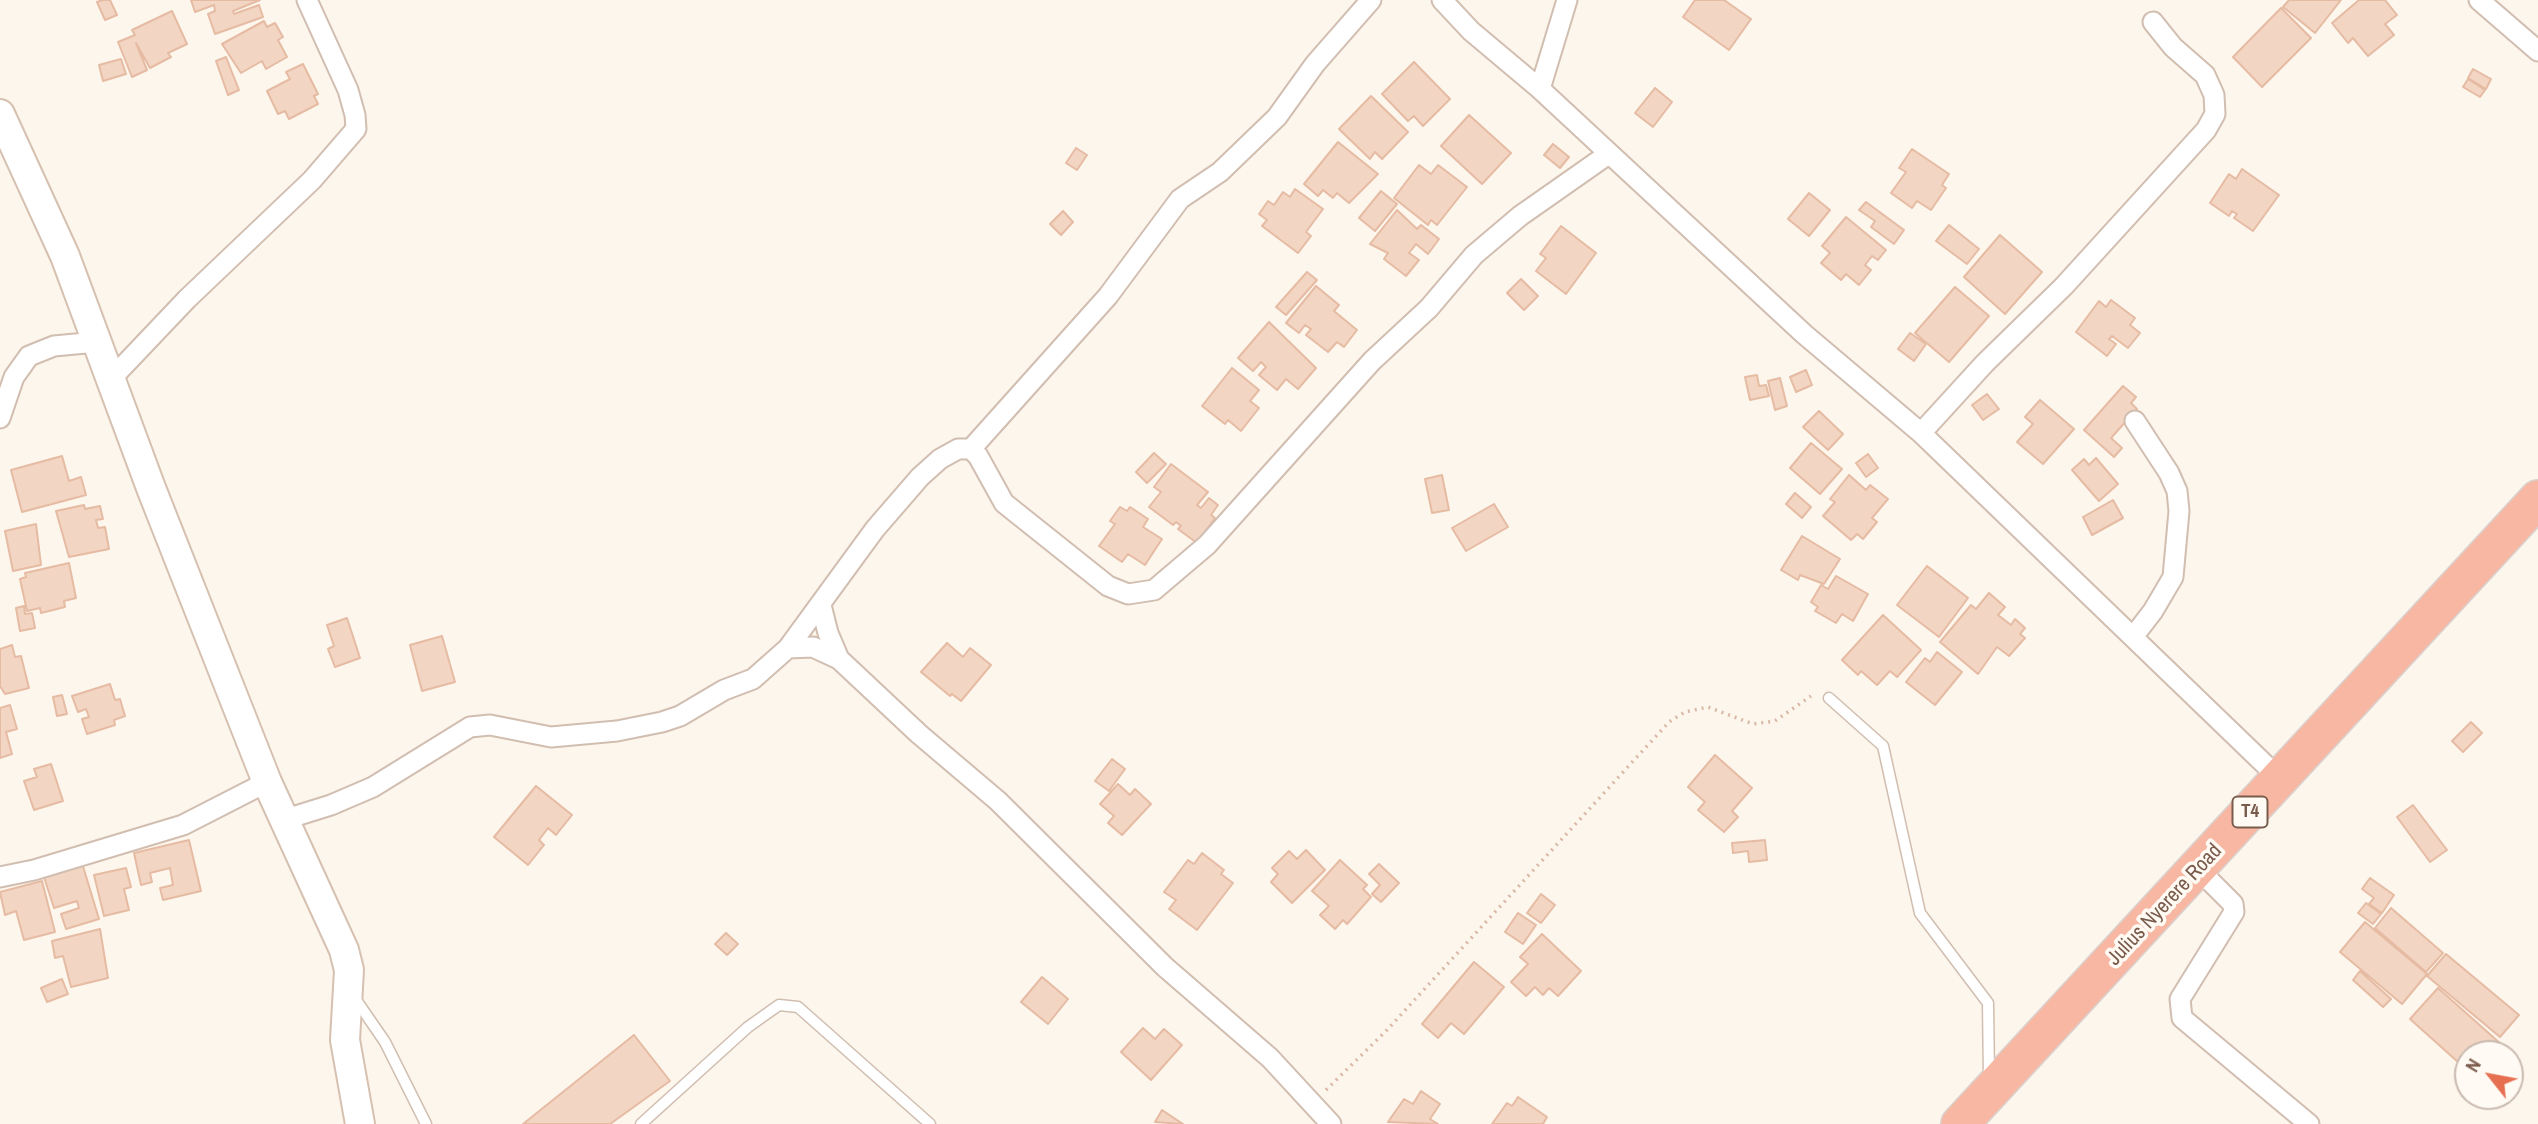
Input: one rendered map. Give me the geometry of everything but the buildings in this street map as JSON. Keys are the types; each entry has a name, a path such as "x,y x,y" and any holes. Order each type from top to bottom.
{"highway":[{"name":"Julius Nyerere Road","path":"1960,1124 2538,499"}],"main road":[{"path":"0,114 65,256 161,514 267,782 344,950 349,988 345,1040 360,1124"}],"street":[{"path":"112,378 187,299 312,180 356,130 348,90 307,0"},
{"path":"971,449 1108,296 1180,199 1220,172 1278,117 1315,64 1371,0"},
{"path":"1442,0 1471,31 1540,89 1608,155 1804,334 1921,433 2280,779"},
{"path":"1540,89 1567,0"},
{"path":"2479,0 2538,51"},
{"path":"1921,433 1985,363 2064,286 2206,130 2215,114 2214,95 2205,75 2173,47 2153,22"},
{"path":"286,819 331,806 373,787 470,727 490,725 551,737 617,731 680,716 724,690 753,679 788,648 875,529 920,477 958,449 971,449 978,456 1004,503 1108,586 1128,594 1154,590 1207,545 1372,361 1429,308 1474,255 1520,216 1608,155"},
{"path":"0,418 14,377 29,356 54,346 97,342"},
{"path":"2133,637 2153,611 2173,577 2179,510 2177,491 2169,473 2135,421"},
{"path":"821,605 828,633 839,659"},
{"path":"788,648 813,647 839,659 919,734 998,801 1165,967 1270,1058 1331,1124"},
{"path":"0,877 34,870 183,825 267,782"},
{"path":"2198,869 2233,904 2234,912 2180,999 2182,1018 2309,1124"}],"lane":[{"path":"1829,698 1884,746 1920,913 1988,1003 1989,1093"},
{"path":"349,988 385,1042 426,1124"},
{"path":"641,1124 748,1027 779,1005 798,1007 930,1124"}],"path":[{"path":"1312,1104 1387,1030 1669,722 1685,712 1708,707 1753,724 1775,721 1811,696"}]}
